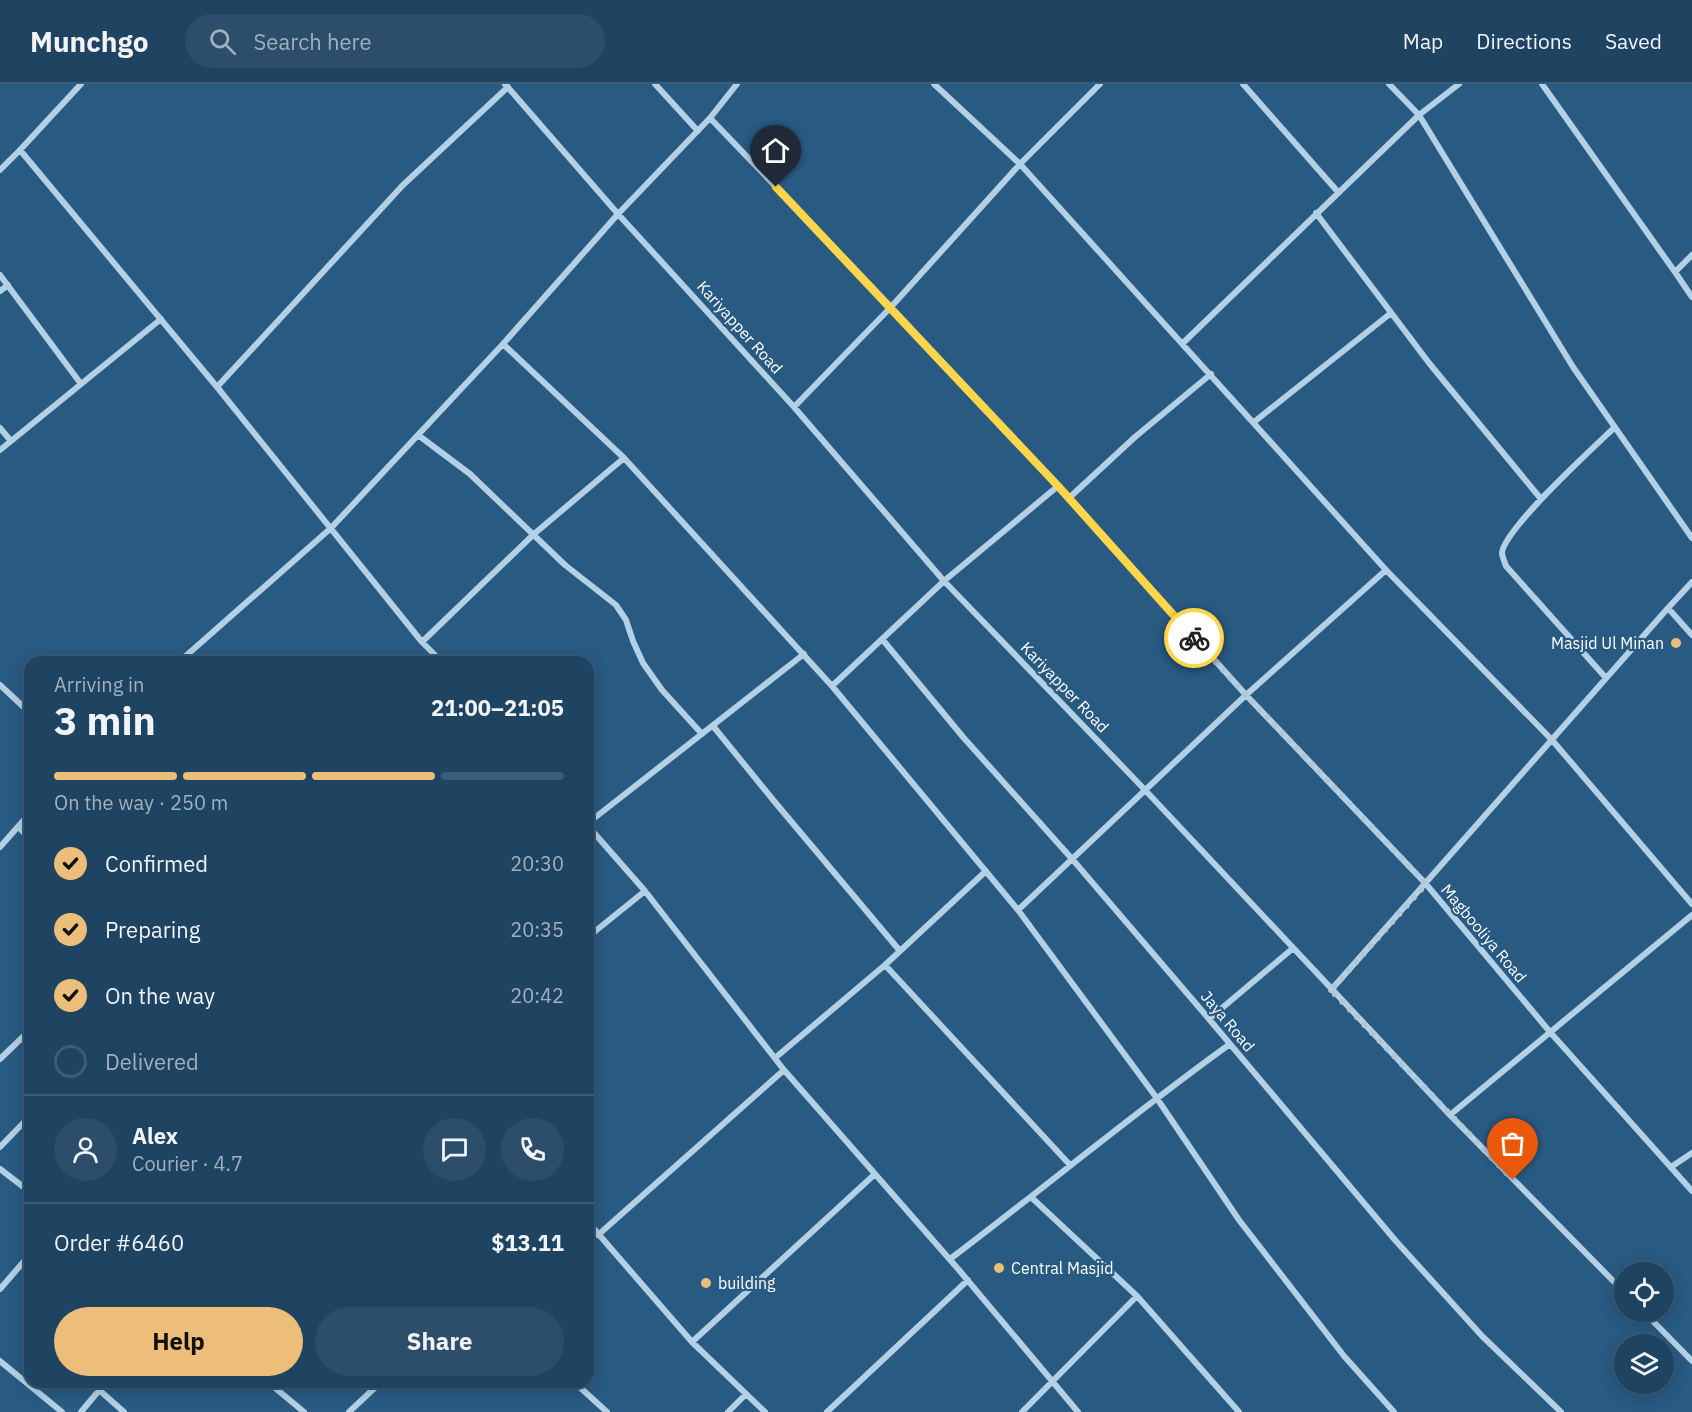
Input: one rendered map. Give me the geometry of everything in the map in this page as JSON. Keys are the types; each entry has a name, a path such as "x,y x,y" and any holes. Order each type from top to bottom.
{"street":[{"path":"0,170 81,84"},
{"path":"655,84 698,131"},
{"path":"186,656 331,528 503,344 618,214 710,118 737,84"},
{"path":"934,84 944,87 1020,164 1386,570 1552,740 1692,904"},
{"path":"794,407 891,307 1020,164 1100,84"},
{"path":"1243,84 1338,192"},
{"path":"1389,84 1419,115 1573,367 1692,538"},
{"path":"1183,343 1419,115 1458,84"},
{"path":"1542,84 1692,297"},
{"path":"217,387 403,185 507,86"},
{"name":"Kariyapper Road","path":"507,86 618,214 794,407 944,581 1146,791 1450,1115 1614,1282"},
{"name":"Magbooliya Road","path":"710,118 891,307 1069,498 1246,695 1426,884 1550,1032 1692,1191"},
{"path":"20,150 217,387 435,656"},
{"path":"1316,213 1429,363 1541,499"},
{"path":"1675,272 1692,255"},
{"path":"0,275 81,384"},
{"path":"0,291 8,285"},
{"path":"1254,422 1391,313"},
{"path":"0,450 161,319"},
{"path":"503,344 624,458 832,686 1018,910 1156,1097 1239,1220 1344,1356 1394,1412"},
{"path":"1069,498 1135,437 1211,374"},
{"path":"1606,678 1506,566 1502,553 1507,540 1541,499 1615,427"},
{"path":"0,428 11,441"},
{"path":"418,435 470,474 565,565 616,605 626,620 643,663 662,690 702,734"},
{"path":"422,642 534,534 624,458"},
{"path":"832,686 944,581 1058,486"},
{"path":"1018,910 1246,695 1386,570"},
{"path":"1331,990 1692,582"},
{"path":"1668,608 1692,635"},
{"name":"Jaya Road","path":"882,639 963,737 1073,860 1403,1249 1482,1336 1561,1412"},
{"path":"594,820 804,654"},
{"path":"0,685 24,707"},
{"path":"713,726 900,951"},
{"path":"0,847 24,821"},
{"path":"19,828 24,833"},
{"path":"594,832 645,891 784,1071 950,1259 1078,1412"},
{"path":"775,1058 885,965 986,871"},
{"path":"594,931 645,891"},
{"path":"1450,1115 1692,915"},
{"path":"1209,1019 1292,949"},
{"path":"885,965 1070,1165"},
{"path":"0,1059 24,1036"},
{"path":"950,1259 1156,1097 1230,1044"},
{"path":"598,1235 784,1071"},
{"path":"0,1147 24,1122"},
{"path":"1671,1167 1692,1153"},
{"path":"0,1169 24,1187"},
{"path":"692,1342 875,1174"},
{"path":"1031,1197 1137,1296 1239,1412"},
{"path":"594,1230 692,1342 765,1412"},
{"path":"0,1289 24,1261"},
{"path":"827,1412 968,1280"},
{"path":"1022,1412 1137,1296"},
{"path":"1654,1322 1692,1361"},
{"path":"0,1361 24,1381"},
{"path":"33,1388 62,1412"},
{"path":"275,1388 304,1412"},
{"path":"349,1412 375,1388"},
{"path":"581,1388 607,1412"},
{"path":"81,1412 98,1389 124,1412"},
{"path":"728,1412 746,1394"}],"way so far":[{"path":"1194,638 1426,884 1331,990 1513,1180"}],"place":[{"name":"Masjid Ul Minan","path":"1676,643"},
{"name":"Central Masjid","path":"999,1268"},
{"name":"building","path":"706,1283"}],"route":[{"path":"776,187 1058,486 1194,638"}]}
